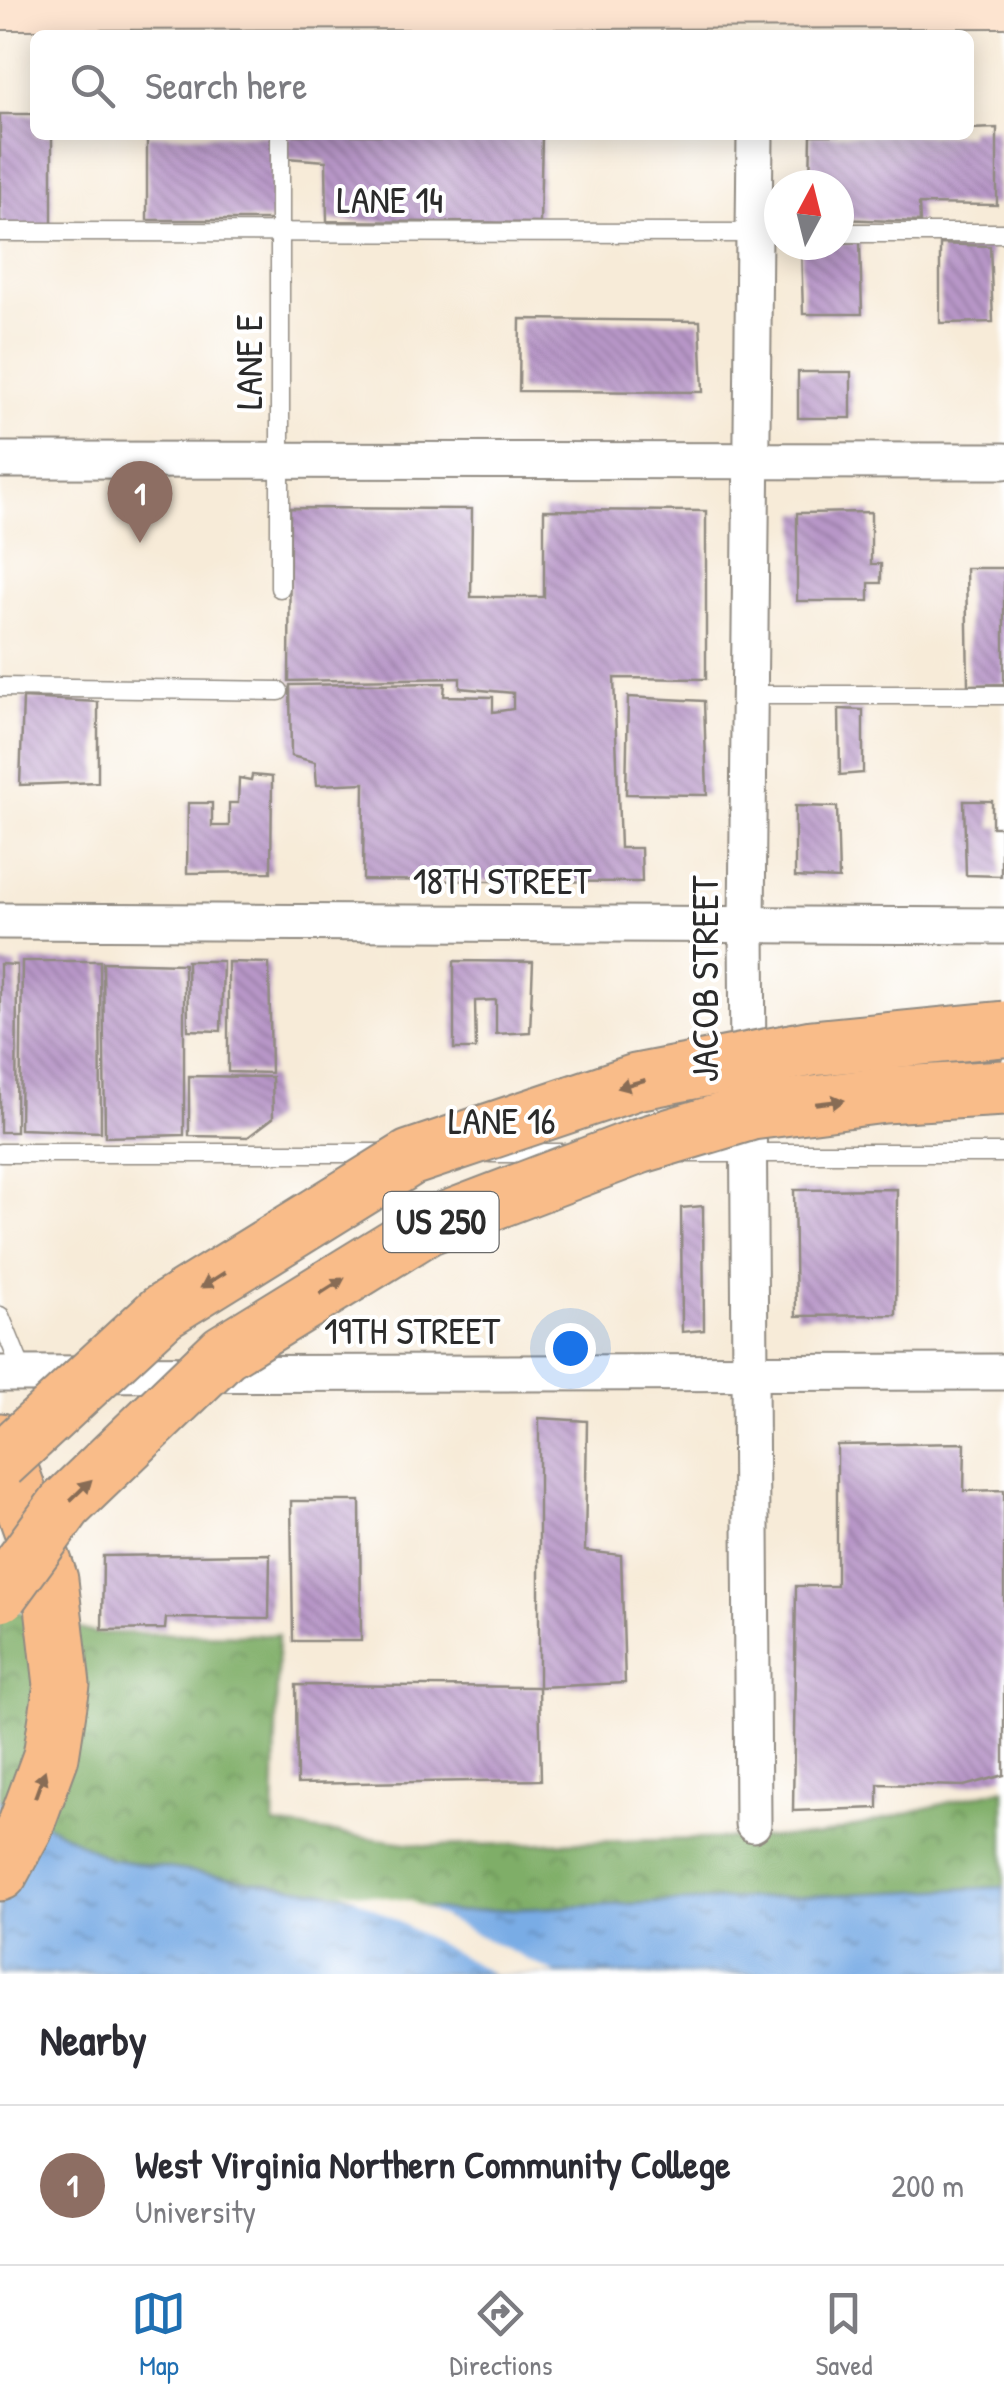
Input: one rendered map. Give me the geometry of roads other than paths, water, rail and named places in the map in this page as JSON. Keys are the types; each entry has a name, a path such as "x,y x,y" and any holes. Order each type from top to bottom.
{"highway":[{"name":"US 250","path":"0,1462 162,1312 410,1158 636,1082 812,1048 1004,1029"},
{"name":"US 250","path":"0,1594 65,1505 224,1352 427,1227 639,1146 752,1112 884,1095 1004,1088"},
{"path":"0,1442 50,1580 62,1685 51,1756 24,1827 0,1873"}],"main road":[{"path":"0,4 278,12 754,13 1004,2"}],"street":[{"name":"JACOB STREET","path":"756,140 764,209"},
{"name":"JACOB STREET","path":"754,1824 747,924 754,461 765,260"},
{"path":"0,460 1004,461"},
{"name":"18TH STREET","path":"0,922 1004,926"},
{"name":"19TH STREET","path":"12,1374 1004,1372"}],"lane":[{"name":"LANE E","path":"280,140 280,588"},
{"name":"LANE 14","path":"0,232 764,233"},
{"path":"854,233 1004,233"},
{"path":"0,686 279,692"},
{"path":"752,696 1004,695"},
{"name":"LANE 16","path":"0,1153 1004,1153"},
{"path":"0,1316 12,1374"}],"water":[{"path":"0,1799 109,1859 454,1912 1004,1887 1004,1974 0,1974"}],"place":[{"name":"West Virginia Northern Community College","path":"140,543"}]}
